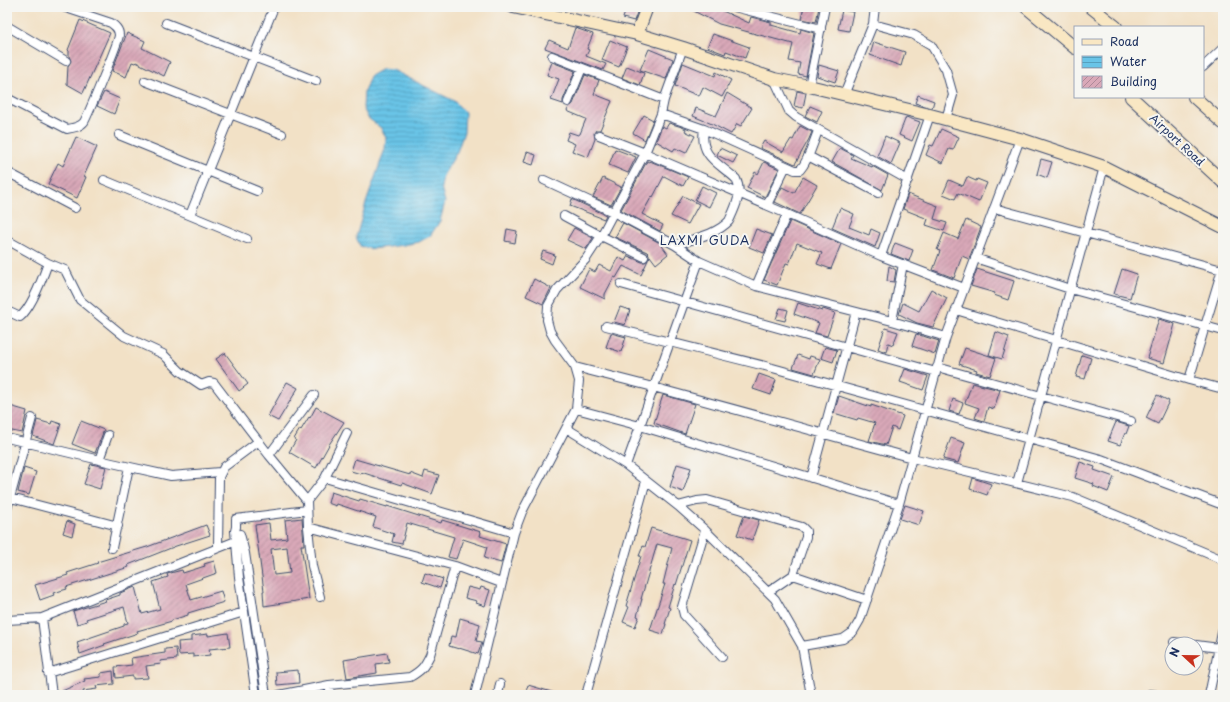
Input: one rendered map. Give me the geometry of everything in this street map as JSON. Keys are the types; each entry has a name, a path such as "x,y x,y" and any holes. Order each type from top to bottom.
{"street":[{"path":"7,98 67,129 75,128 83,122 120,35 118,28 111,23 63,7"},
{"path":"190,215 274,7"},
{"path":"513,7 637,34 774,79 930,115 1020,139 1104,168 1223,227"},
{"path":"637,34 647,7"},
{"path":"734,7 743,8 821,29"},
{"path":"809,86 825,7"},
{"path":"844,95 873,24 875,7"},
{"path":"1026,7 1074,47"},
{"path":"1091,7 1115,26"},
{"path":"166,22 316,81"},
{"path":"873,24 914,35 931,45 946,70 953,95 946,119"},
{"path":"7,26 66,61"},
{"path":"475,695 514,533 522,512 576,409 578,381 575,367 550,331 547,320 548,306 557,290 586,259 601,236 645,152 661,114 664,100 683,48"},
{"path":"1204,66 1223,48"},
{"path":"552,56 664,100"},
{"path":"568,102 582,68"},
{"path":"774,79 789,111 796,117 818,131 908,180"},
{"path":"145,81 282,134"},
{"name":"Airport Road","path":"1132,98 1223,182"},
{"path":"1195,98 1223,124"},
{"path":"661,114 704,129 795,170 800,170 808,156 818,131"},
{"path":"881,256 930,115"},
{"path":"675,245 713,232 726,224 740,194 739,184 736,179 708,154 704,145 704,129"},
{"path":"119,135 257,191"},
{"path":"599,135 645,152 881,256 964,288"},
{"path":"802,646 843,639 853,632 860,620 912,458 924,410 946,336 1020,139"},
{"path":"808,156 878,193"},
{"path":"767,205 786,166"},
{"path":"1017,483 1104,168"},
{"path":"7,172 75,208"},
{"path":"104,180 246,239"},
{"path":"544,180 613,212 675,245 699,261 756,286 946,336"},
{"path":"994,208 1222,268 1189,380"},
{"path":"756,286 787,214"},
{"path":"564,216 644,257"},
{"path":"7,240 48,263 65,270 80,300 124,336 163,354 180,371 195,382 201,385 209,382 214,383 269,455 307,501"},
{"path":"975,258 1070,289 1223,331"},
{"path":"626,465 699,261"},
{"path":"7,311 20,316 26,312 48,263"},
{"path":"892,321 903,264"},
{"path":"621,284 847,347 1041,396 1131,421"},
{"path":"956,310 1223,389"},
{"path":"811,478 856,312"},
{"path":"606,326 836,385 1101,459 1223,505"},
{"path":"575,367 912,458 1073,497 1223,560"},
{"path":"269,455 314,395"},
{"path":"576,409 640,426 898,504"},
{"path":"7,509 9,497 32,418"},
{"path":"566,428 626,465 678,506 705,530 775,599 802,646 811,695"},
{"path":"320,597 312,566 307,501 324,478 347,433"},
{"path":"99,460 108,435"},
{"path":"7,438 171,476 220,472"},
{"path":"218,548 220,472 224,467 259,441"},
{"path":"112,548 118,526 129,467"},
{"path":"324,478 514,533"},
{"path":"586,695 646,481"},
{"path":"9,497 118,526"},
{"path":"678,506 707,500 802,527 806,531 806,537 793,576 768,592"},
{"path":"266,695 245,553 235,531 236,519 307,510"},
{"path":"308,527 456,566 501,583"},
{"path":"705,530 682,608 684,615 722,657"},
{"path":"7,620 42,618 238,540"},
{"path":"238,540 244,612 256,695"},
{"path":"279,695 329,686 410,677 424,668 430,655 456,566"},
{"path":"793,576 867,600"},
{"path":"48,673 244,612"},
{"path":"42,618 52,695"},
{"path":"1209,695 1223,628"},
{"path":"1204,646 1219,648"},
{"path":"498,695 500,684"},
{"path":"329,686 331,695"}],"water":[{"path":"382,69 393,70 454,101 465,112 464,132 457,152 443,176 441,187 445,202 440,221 430,236 419,242 371,249 360,246 356,237 385,149 386,138 381,128 368,118 363,108 364,92 370,76"}],"building":[{"path":"627,7 639,7 634,21 623,18"},
{"path":"686,7 714,7 749,23 751,17 771,22 771,25 800,33 801,29 814,33 806,76 798,74 800,63 789,61 793,44 719,24"},
{"path":"804,7 819,7 816,22 802,19"},
{"path":"842,10 853,12 849,31 838,29"},
{"path":"80,20 110,33 83,93 67,84 68,66 71,61 68,50"},
{"path":"575,28 593,34 586,56 606,64 603,70 545,48 549,40 568,48"},
{"path":"127,33 145,41 142,48 170,62 164,76 136,62 132,62 126,77 112,71"},
{"path":"713,34 749,47 745,58 726,51 725,54 707,47"},
{"path":"610,40 627,47 619,67 602,60"},
{"path":"874,42 905,52 901,66 870,55"},
{"path":"649,49 673,59 666,79 640,70"},
{"path":"552,62 575,71 563,100 563,104 551,100 559,79 547,75"},
{"path":"683,63 715,76 716,72 731,80 722,97 703,87 699,96 675,86"},
{"path":"819,65 839,71 835,82 817,76"},
{"path":"627,66 644,73 640,85 622,78"},
{"path":"585,75 599,80 594,94 612,101 600,130 596,130 594,133 595,139 588,157 572,151 575,144 566,140 569,132 578,135 580,134 586,119 567,111 573,104"},
{"path":"797,91 806,93 803,108 794,106"},
{"path":"104,92 120,99 114,114 97,106"},
{"path":"727,93 752,108 741,126 737,124 731,134 693,116 696,108 716,116"},
{"path":"918,95 934,101 932,108 915,103"},
{"path":"810,106 822,111 817,122 805,116"},
{"path":"644,115 653,120 645,140 633,133"},
{"path":"906,117 920,122 912,141 899,135"},
{"path":"669,123 686,129 685,131 695,136 686,153 675,148 673,151 656,141 662,126 666,128"},
{"path":"800,126 812,132 795,164 760,148 764,141 783,152 791,139 793,140"},
{"path":"941,129 959,137 953,150 949,149 943,163 926,155 930,145 933,146"},
{"path":"885,136 900,143 891,164 877,156"},
{"path":"76,137 97,147 84,176 86,177 77,198 48,184 58,163 63,166"},
{"path":"720,148 737,156 733,163 717,155"},
{"path":"840,148 853,155 851,158 872,166 888,175 882,190 832,162"},
{"path":"615,149 636,157 628,173 609,165"},
{"path":"527,152 536,155 533,165 524,162"},
{"path":"1041,159 1052,162 1047,178 1037,174"},
{"path":"647,161 688,177 683,186 664,176 642,214 663,225 660,231 621,210"},
{"path":"764,162 779,169 765,197 747,188 755,172 758,174"},
{"path":"803,177 817,185 800,214 775,202 782,187 794,193"},
{"path":"967,177 976,181 977,179 987,183 979,202 958,193 955,199 943,194 949,180 963,186"},
{"path":"603,178 621,187 611,205 593,197"},
{"path":"702,186 716,193 709,207 695,200"},
{"path":"908,194 938,206 934,219 947,223 944,231 926,225 928,219 903,209"},
{"path":"683,196 699,204 688,224 671,216"},
{"path":"572,199 606,215 604,219 570,206"},
{"path":"840,208 854,214 849,227 869,235 871,229 880,233 875,247 832,228"},
{"path":"966,220 981,227 969,259 962,256 954,278 933,270 940,251 937,250 944,233 958,239"},
{"path":"790,221 841,244 831,269 817,264 822,253 797,243 789,264 786,263 777,285 764,280"},
{"path":"623,223 660,243 668,254 656,264 650,256 649,258 649,254 647,252 615,237"},
{"path":"574,228 593,238 586,249 567,240"},
{"path":"507,229 517,231 515,243 505,241"},
{"path":"756,229 772,235 764,253 749,247"},
{"path":"895,243 913,250 909,261 891,254"},
{"path":"543,251 555,255 552,264 540,259"},
{"path":"628,256 642,262 648,260 641,275 623,266 616,278 614,277 605,294 605,299 580,287 589,269 595,272 599,265 611,271 618,257 625,261"},
{"path":"889,266 896,270 894,282 887,281"},
{"path":"977,269 1014,281 1008,300 994,295 995,293 971,286"},
{"path":"1122,269 1137,274 1130,298 1114,294"},
{"path":"534,279 551,288 543,304 526,296"},
{"path":"931,289 947,298 933,327 917,323 899,314 903,303 919,311"},
{"path":"798,303 822,311 823,309 835,313 827,336 815,333 819,323 794,314"},
{"path":"620,307 630,310 625,325 614,322"},
{"path":"780,308 788,310 785,321 776,319"},
{"path":"1159,319 1175,324 1164,363 1147,358"},
{"path":"885,328 898,332 893,345 888,343 886,352 878,349"},
{"path":"996,332 1009,337 1002,359 989,355"},
{"path":"611,333 626,337 621,352 606,347"},
{"path":"916,334 939,341 935,354 912,346"},
{"path":"825,347 837,350 833,362 821,358"},
{"path":"965,348 996,358 990,376 976,372 977,370 959,364"},
{"path":"225,353 248,384 239,391 216,359"},
{"path":"798,355 809,359 810,356 820,359 814,374 793,368"},
{"path":"1082,355 1091,358 1085,379 1076,377"},
{"path":"905,369 928,376 923,390 900,382"},
{"path":"759,374 776,380 771,395 753,389"},
{"path":"287,382 298,388 278,421 268,416"},
{"path":"972,383 1000,390 994,409 988,407 984,421 975,418 979,408 965,403"},
{"path":"663,395 695,404 685,434 654,423"},
{"path":"1157,395 1169,401 1158,424 1146,418"},
{"path":"839,396 903,416 898,430 892,427 886,445 869,441 875,423 858,418 857,420 834,413"},
{"path":"953,399 963,403 959,414 949,411"},
{"path":"10,406 27,411 22,433 7,430 7,416"},
{"path":"316,407 344,422 316,468 289,452 300,429 301,430 309,417 310,418"},
{"path":"37,420 51,424 52,421 61,424 54,444 33,436"},
{"path":"81,421 104,430 95,453 72,444"},
{"path":"1116,422 1129,426 1120,445 1108,441"},
{"path":"951,438 965,443 958,463 943,459"},
{"path":"355,459 410,475 410,473 423,478 425,471 439,475 432,494 402,483 401,485 361,472 361,474 351,471"},
{"path":"1080,462 1095,467 1094,470 1114,477 1108,492 1093,486 1094,484 1075,478"},
{"path":"91,464 106,467 100,489 84,484"},
{"path":"677,464 691,468 683,492 670,487"},
{"path":"24,468 36,472 29,495 18,492"},
{"path":"973,478 991,484 987,495 970,489"},
{"path":"331,492 359,501 360,499 387,506 441,523 442,520 481,532 480,536 506,544 501,563 484,558 487,547 463,539 456,559 448,557 454,537 407,523 402,544 392,542 394,534 373,527 376,517 337,504 336,506 328,503"},
{"path":"905,505 924,511 919,525 900,519"},
{"path":"744,516 759,520 752,540 737,535"},
{"path":"302,518 304,545 301,545 309,599 264,606 264,591 255,525 269,523 271,540 287,538 285,520","holes":["287,547 290,573 274,575 271,549"]},
{"path":"67,521 75,524 72,536 63,533"},
{"path":"206,525 210,535 176,546 128,565 129,567 66,587 67,589 53,593 54,595 40,600 35,585 68,575 67,573 98,563 97,562 147,547"},
{"path":"651,528 690,540 668,607 670,608 663,634 650,630 665,584 663,584 672,548 657,544 641,599 637,616 639,617 635,627 623,622 629,607 626,606 641,556 639,556 643,546 645,547"},
{"path":"214,561 217,573 186,584 191,600 221,591 224,602 188,613 188,615 172,621 137,631 138,633 104,644 105,645 80,654 77,642 124,626 124,624 128,623 124,607 86,619 87,621 77,624 73,611 106,601 105,600 120,595 120,593 135,587 142,614 160,609 153,582 168,577 167,574 182,570 183,573 205,566 204,564"},
{"path":"425,573 443,579 440,588 422,582"},
{"path":"468,587 480,590 481,587 490,590 485,606 476,603 477,601 465,598"},
{"path":"460,618 480,624 476,641 482,642 478,654 449,646 451,636 456,637"},
{"path":"228,633 230,647 209,649 210,655 193,657 193,654 179,655 178,642 191,641 191,636 208,634 208,636"},
{"path":"176,648 177,659 160,661 161,664 146,666 148,678 133,679 133,676 116,678 115,667 132,665 131,658 165,653 165,649"},
{"path":"387,653 389,662 376,664 377,673 347,678 344,660"},
{"path":"298,670 299,683 277,685 276,672"},
{"path":"113,671 114,684 96,686 97,689 83,691 84,695 69,695 69,692 63,693 62,691 85,681 84,679 101,677 101,673"},
{"path":"528,685 555,693 554,695 525,695"}],"district":[{"name":"LAXMI GUDA","path":"705,241"}]}
